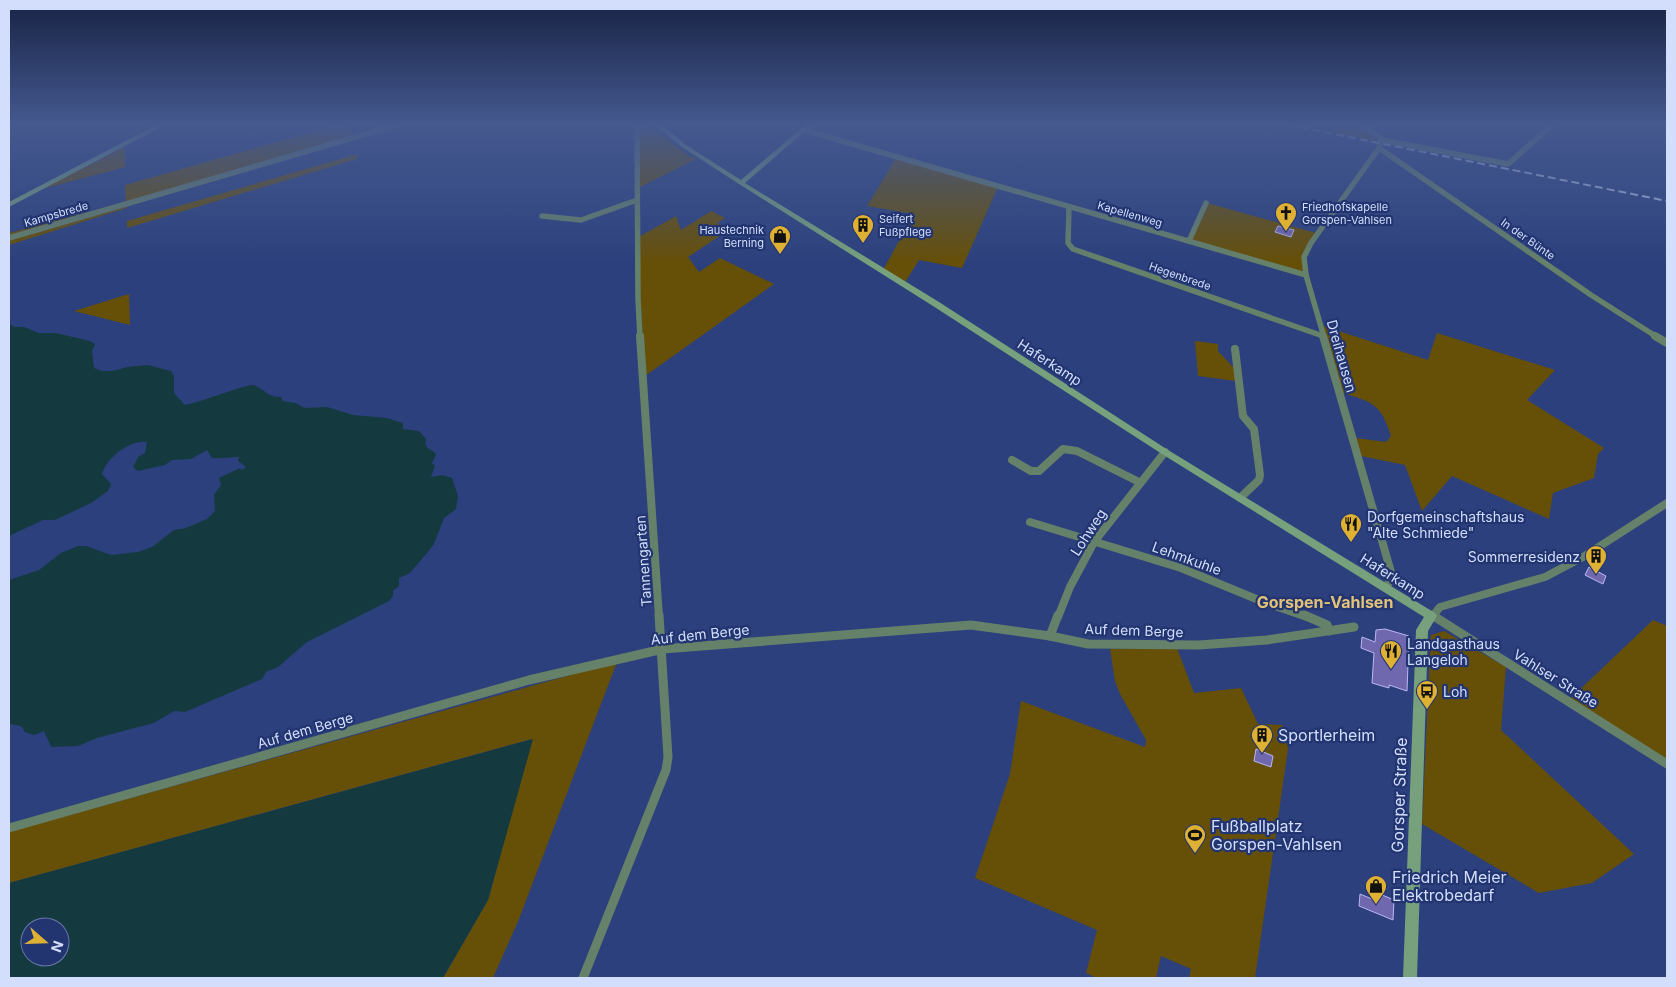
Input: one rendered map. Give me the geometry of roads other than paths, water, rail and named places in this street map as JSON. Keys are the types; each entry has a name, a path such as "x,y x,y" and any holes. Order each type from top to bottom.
{"street":[{"path":"9,205 74,171"},
{"name":"Kampsbrede","path":"9,238 239,171"},
{"name":"Tannengarten","path":"583,978 666,770 668,757 663,649 638,308 637,171"},
{"name":"Haferkamp","path":"723,171 936,304 1165,452 1431,616"},
{"path":"741,183 755,171"},
{"name":"Kapellenweg","path":"949,171 1306,275"},
{"name":"Dreihausen","path":"1362,171 1306,250 1306,275 1391,572 1391,578 1386,588"},
{"name":"In der Bünte","path":"1412,171 1591,295 1667,344"},
{"path":"542,216 574,221 637,200"},
{"path":"1189,241 1206,203"},
{"name":"Hegenbrede","path":"1068,207 1068,243 1073,250 1323,336"},
{"path":"1236,349 1243,416 1254,429 1260,475 1259,480 1240,498"},
{"path":"1012,460 1031,471 1039,471 1064,449 1077,450 1139,482"},
{"name":"Lohweg","path":"1050,636 1070,587 1094,542 1139,482 1165,452"},
{"path":"1431,616 1440,607 1502,591 1546,576 1583,557 1667,503"},
{"name":"Lehmkuhle","path":"1030,522 1181,568 1266,603 1318,620 1327,625 1329,631"},
{"name":"Vahlser Straße","path":"1431,616 1667,764"},
{"name":"Gorsper Straße","path":"1410,978 1422,630 1431,616"},
{"name":"Auf dem Berge","path":"9,828 529,680 663,649 971,626 1050,636 1088,644 1199,645 1267,640 1354,627"}],"railway":[{"path":"1518,171 1667,201"}],"place":[{"name":"Friedhofskapelle Gorspen-Vahlsen","path":"1286,232"},
{"name":"Seifert Fußpflege","path":"863,244"},
{"name":"Haustechnik Berning","path":"780,255"},
{"name":"Dorfgemeinschaftshaus \"Alte Schmiede\"","path":"1351,543"},
{"name":"Sommerresidenz","path":"1596,575"},
{"name":"Landgasthaus Langeloh","path":"1391,670"},
{"name":"Loh","path":"1427,710"},
{"name":"Sportlerheim","path":"1262,754"},
{"name":"Fußballplatz Gorspen-Vahlsen","path":"1195,854"},
{"name":"Friedrich Meier Elektrobedarf","path":"1376,905"}],"district":[{"name":"Gorspen-Vahlsen","path":"1325,602"}]}
